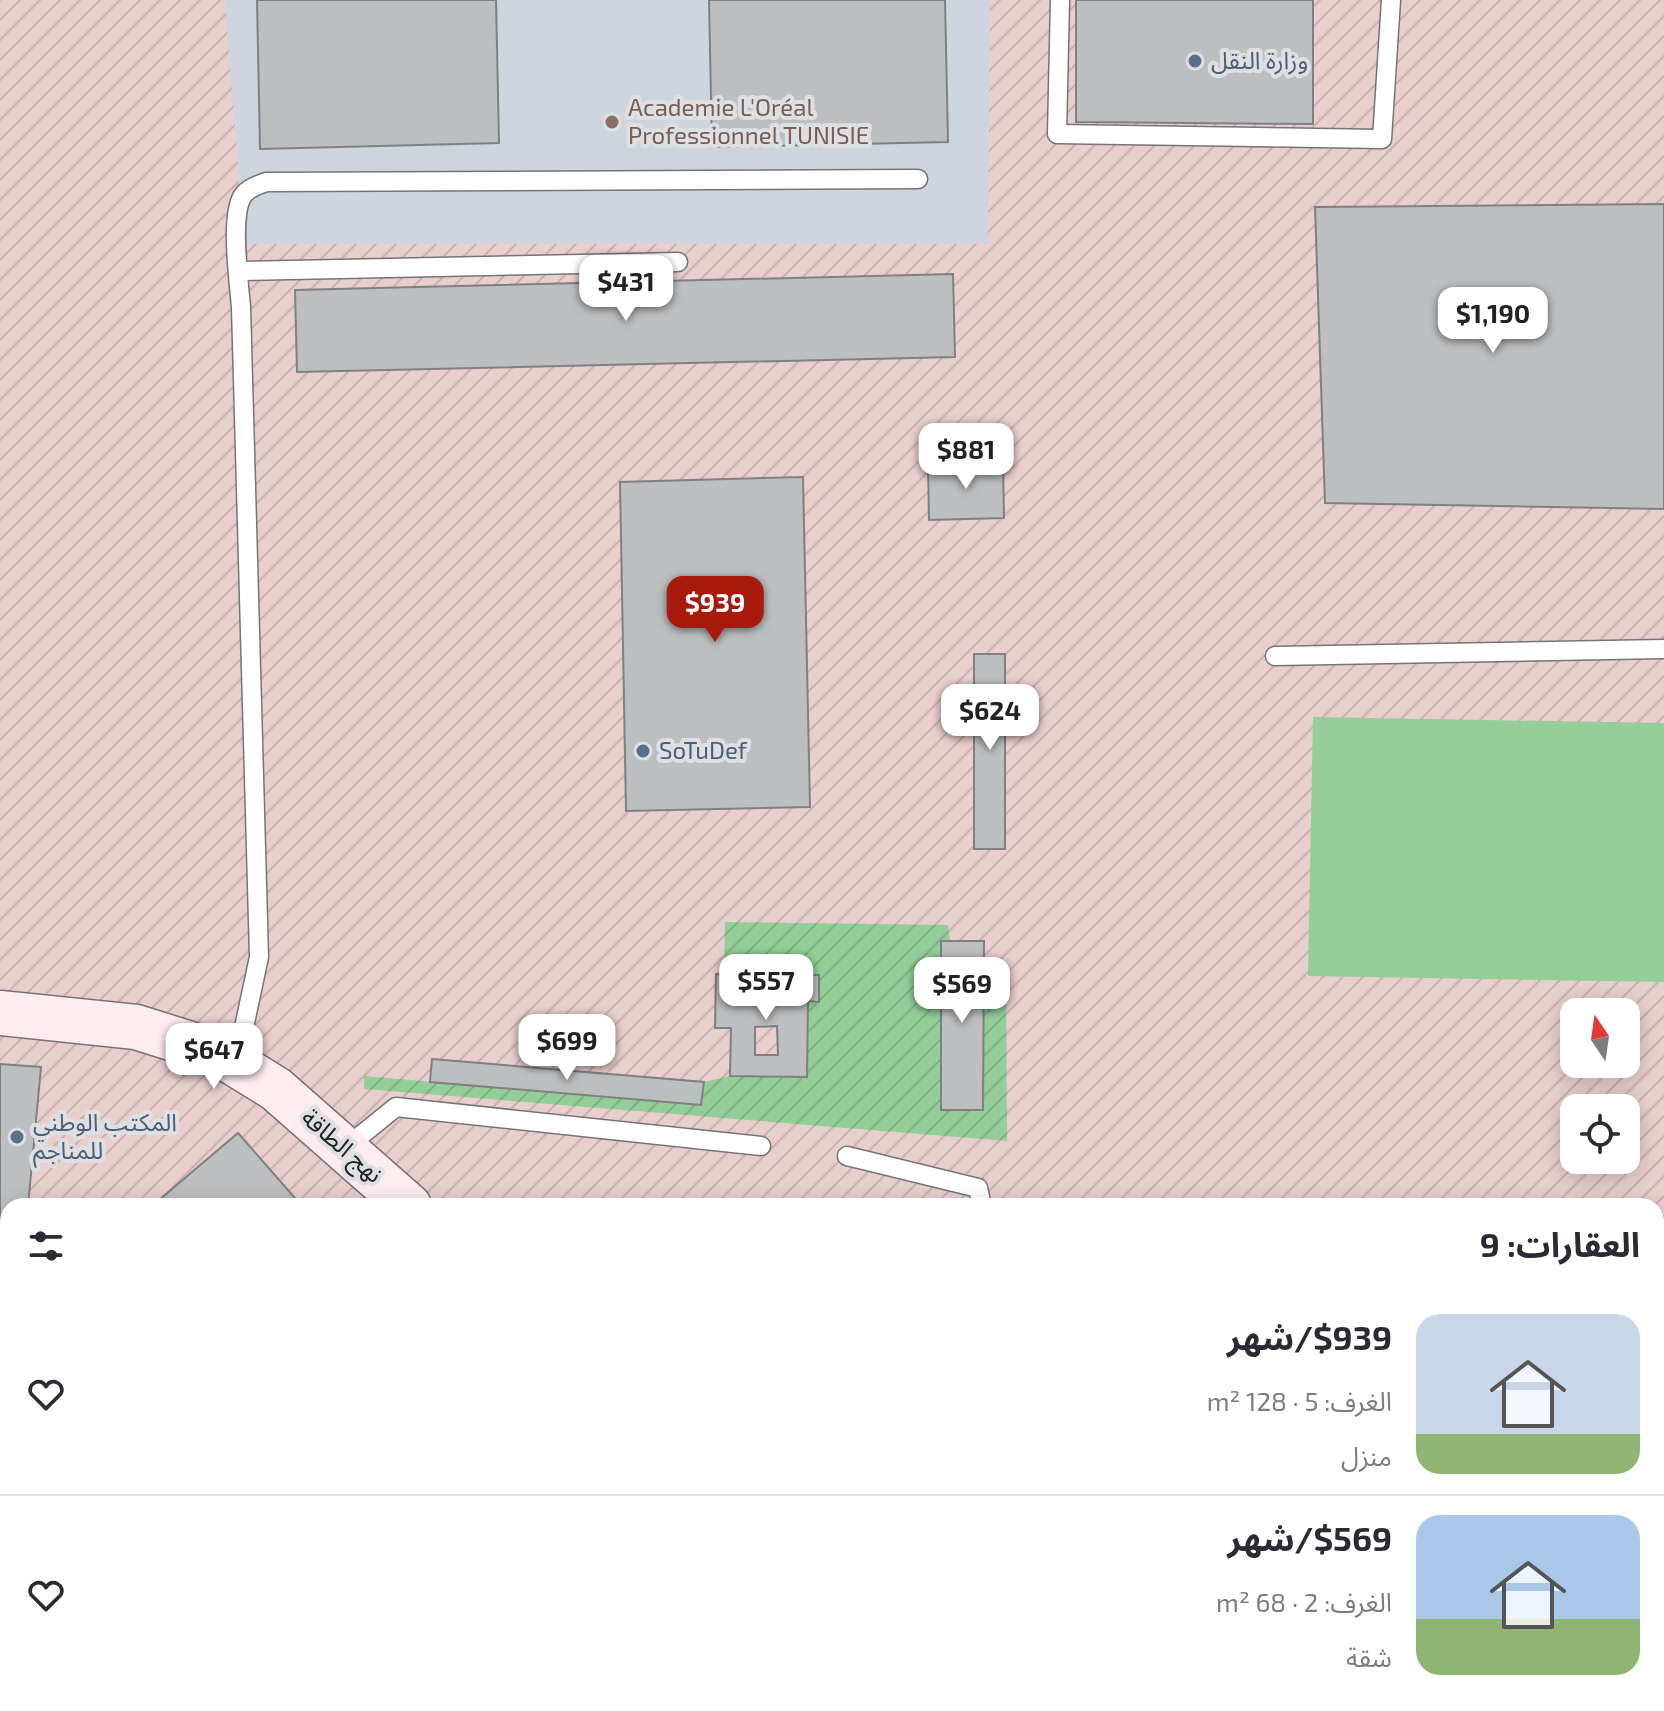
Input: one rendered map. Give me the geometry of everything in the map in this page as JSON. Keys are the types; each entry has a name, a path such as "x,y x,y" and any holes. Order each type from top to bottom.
{"street":[{"name":"نهج الطاقة","path":"0,1013 136,1027 216,1052 276,1089 400,1198"}],"lane":[{"path":"1060,0 1057,134 1382,139 1391,0"},
{"path":"236,1065 259,957 236,224 243,195 252,187 266,182 918,179"},
{"path":"239,271 678,262"},
{"path":"1275,656 1664,649"},
{"path":"344,1149 396,1107 761,1146"},
{"path":"847,1156 978,1188 980,1198"}],"shaded area":[{"path":"0,0 1664,0 1664,1198 0,1198"},
{"name":"Academie L'Oréal Professionnel TUNISIE","path":"225,0 990,0 988,244 244,244"}],"green space":[{"path":"1313,717 1664,723 1664,982 1308,976"},
{"path":"725,922 948,925 950,941 941,942 941,1110 983,1110 984,967 1006,969 1007,1141 364,1089 364,1076 701,1105 704,1082 730,1076 806,1077 808,1001 819,1001 819,976 724,974"}],"building":[{"path":"257,0 496,0 499,143 260,149"},
{"path":"709,0 945,0 948,142 712,147"},
{"name":"وزارة النقل","path":"1076,0 1313,0 1313,124 1076,122"},
{"path":"1664,204 1664,509 1325,503 1315,207"},
{"path":"953,274 955,357 297,372 295,290"},
{"path":"1003,462 1004,518 929,520 928,464"},
{"path":"803,477 810,807 626,811 620,482"},
{"path":"974,654 1005,654 1005,849 974,849"},
{"path":"941,941 984,941 983,1110 941,1110"},
{"path":"716,974 819,975 819,1002 808,1001 807,1077 730,1076 731,1028 715,1028","holes":["777,1026 778,1055 755,1055 755,1027"]},
{"path":"432,1059 704,1082 701,1105 430,1082"},
{"name":"المكتب الوطني للمناجم","path":"0,1064 41,1067 29,1198 0,1198"},
{"path":"238,1133 295,1198 161,1198"}],"place":[{"name":"وزارة النقل","path":"1195,61"},
{"name":"Academie L'Oréal Professionnel TUNISIE","path":"612,122"},
{"name":"SoTuDef","path":"643,751"},
{"name":"المكتب الوطني للمناجم","path":"17,1137"}]}
